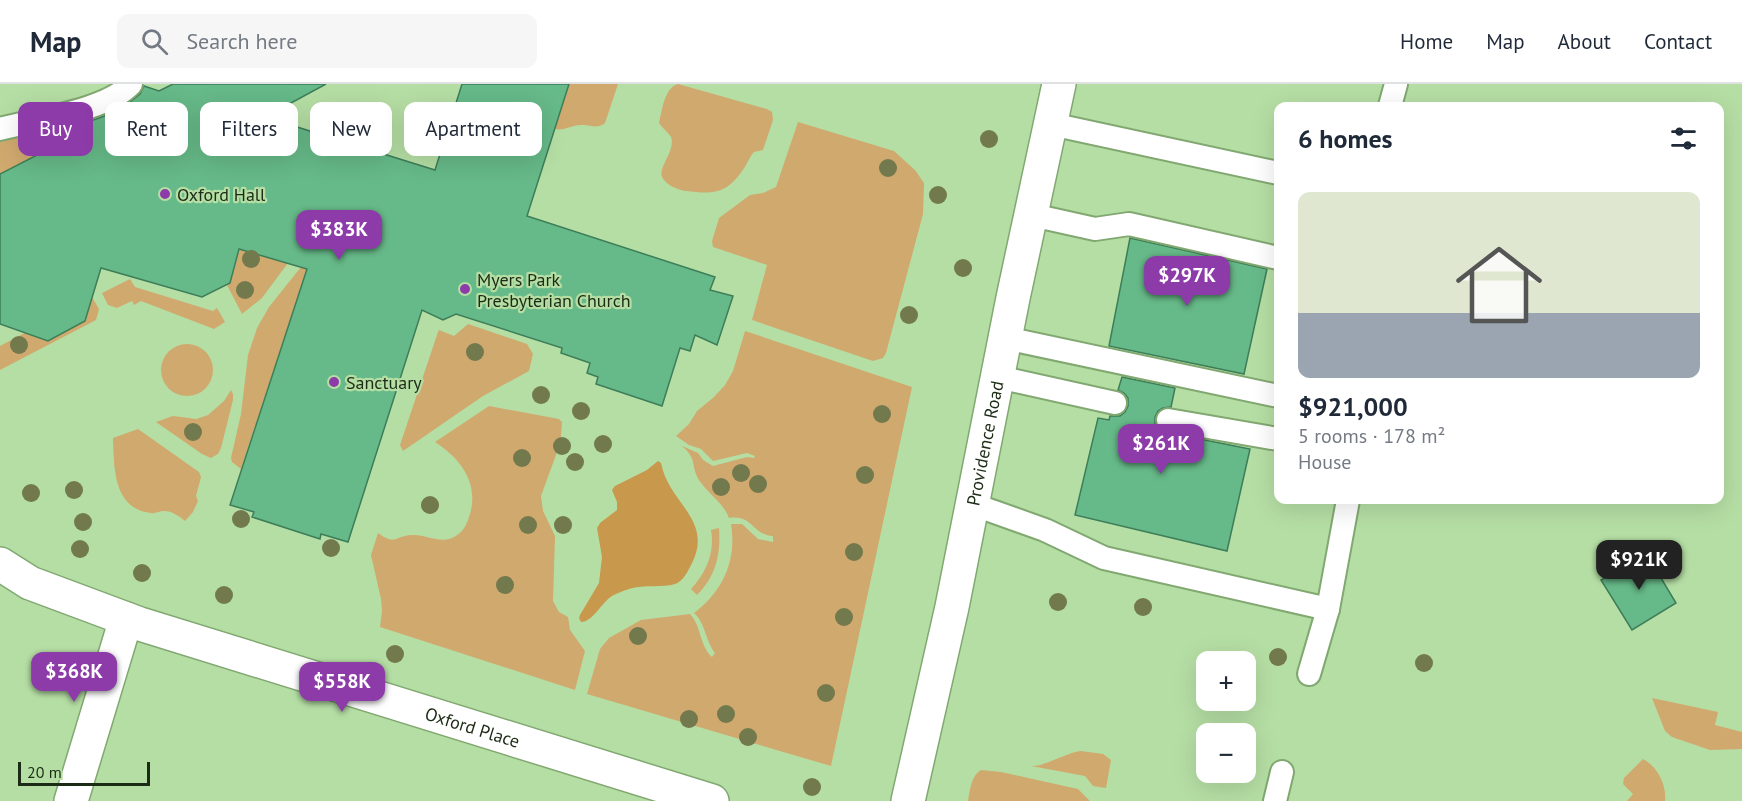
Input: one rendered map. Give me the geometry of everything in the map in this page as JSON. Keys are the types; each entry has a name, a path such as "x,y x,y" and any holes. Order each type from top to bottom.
{"street":[{"name":"Providence Road","path":"908,801 952,607 1005,338 1059,84"},
{"name":"Oxford Place","path":"0,564 30,583 126,619 711,801"},
{"path":"70,801 126,619"}],"lane":[{"path":"0,129 83,109 114,98 131,84"},
{"path":"1391,102 1396,84"},
{"path":"1051,124 1274,172"},
{"path":"1032,215 1095,229 1129,224 1274,257"},
{"path":"1005,338 1274,395"},
{"path":"998,377 1063,392 1117,396"},
{"path":"1274,432 1170,413 1274,439"},
{"path":"972,504 1045,530 1104,558 1328,609"},
{"path":"1309,674 1328,609 1347,504"},
{"path":"1275,801 1282,772"}],"shaded area":[{"path":"569,84 618,84 605,123 599,126 581,125 555,129"},
{"path":"678,84 772,112 773,120 763,150 754,152 736,179 724,189 710,192 683,190 669,185 662,177 662,168 672,142 671,137 659,123 667,95 673,86"},
{"path":"798,122 894,151 915,170 924,183 923,214 883,358 873,361 752,320 767,265 713,247 712,241 719,218 750,195 763,193 776,187"},
{"path":"18,137 18,156 35,156 0,174 0,142"},
{"path":"247,222 288,263 262,298 242,314 227,285 230,283"},
{"path":"301,267 307,269 241,469 232,462 231,458 241,414 248,355 257,328 269,307"},
{"path":"130,279 135,287 213,311 217,308 225,322 214,329 141,301 134,305 132,301 117,308 108,305 102,293"},
{"path":"92,297 99,309 96,320 0,370 0,346"},
{"path":"468,324 527,344 533,354 529,371 483,396 403,451 400,445 439,330 454,336"},
{"path":"745,331 912,387 831,766 587,694 600,649 609,638 641,620 690,614 712,657 715,653 701,622 694,613 713,595 726,574 732,550 731,524 742,524 758,539 773,542 773,536 766,535 743,519 729,518 723,507 699,480 690,455 682,446 698,453 703,460 713,466 755,456 747,453 713,461 701,449 689,445 676,436 689,424 697,411 725,385 733,371"},
{"path":"187,344 201,348 209,356 213,370 209,384 201,392 187,396 173,392 165,384 161,370 165,356 173,348"},
{"path":"231,390 233,400 221,448 218,454 211,458 156,422 173,416 196,419 208,415 224,401"},
{"path":"489,406 559,419 562,422 556,455 541,496 543,511 555,536 553,601 559,612 568,617 570,630 585,651 575,690 380,627 381,599 371,555 378,533 392,540 412,535 444,540 453,538 461,532 467,523 471,508 471,486 467,475 454,457 435,442"},
{"path":"138,429 199,472 201,477 196,496 198,501 193,512 185,521 170,512 153,513 138,510 129,504 123,495 115,473 113,438"},
{"path":"658,461 688,513 698,537 697,551 690,567 678,583 635,588 614,595 590,619 581,622 580,615 599,583 602,557 597,528 617,510 617,502 612,490"},
{"path":"719,528 716,564 709,580 697,595 691,589 708,562 712,547 711,530"},
{"path":"1652,698 1718,712 1715,725 1742,732 1742,749 1710,750 1672,737 1665,731"},
{"path":"1081,751 1103,754 1111,760 1106,788 1093,786 1085,776 1031,766 1036,766"},
{"path":"1643,759 1653,766 1660,777 1665,801 1627,801 1633,794 1623,784 1624,778"},
{"path":"981,770 1001,772 1078,789 1090,801 968,801 973,780"}],"building":[{"path":"173,84 326,84 293,102 200,102 200,156 298,156 298,127 310,131 310,156 390,156 435,170 439,156 542,156 542,102 456,102 462,84 569,84 527,216 715,277 710,290 733,296 717,345 695,335 690,351 680,348 662,406 596,384 598,377 587,373 590,363 561,353 562,348 456,314 443,320 422,310 348,542 321,534 320,539 252,517 254,512 230,505 307,269 239,249 230,283 202,297 101,268 85,321 48,341 0,324 0,174 35,156 93,156 93,120 105,116 105,156 188,156 188,102 130,102 140,94 144,86 159,91"},
{"path":"1130,238 1267,269 1244,374 1109,346"},
{"path":"1122,377 1175,388 1171,407 1158,411 1155,417 1155,424 1160,431 1250,449 1227,551 1075,515 1098,418 1109,420 1110,416 1120,416 1128,406 1128,398 1118,390"},
{"path":"1646,553 1676,603 1632,630 1601,580"}],"place":[{"name":"Oxford Hall","path":"165,194"},
{"name":"Myers Park Presbyterian Church","path":"465,289"},
{"name":"Sanctuary","path":"334,382"}]}
